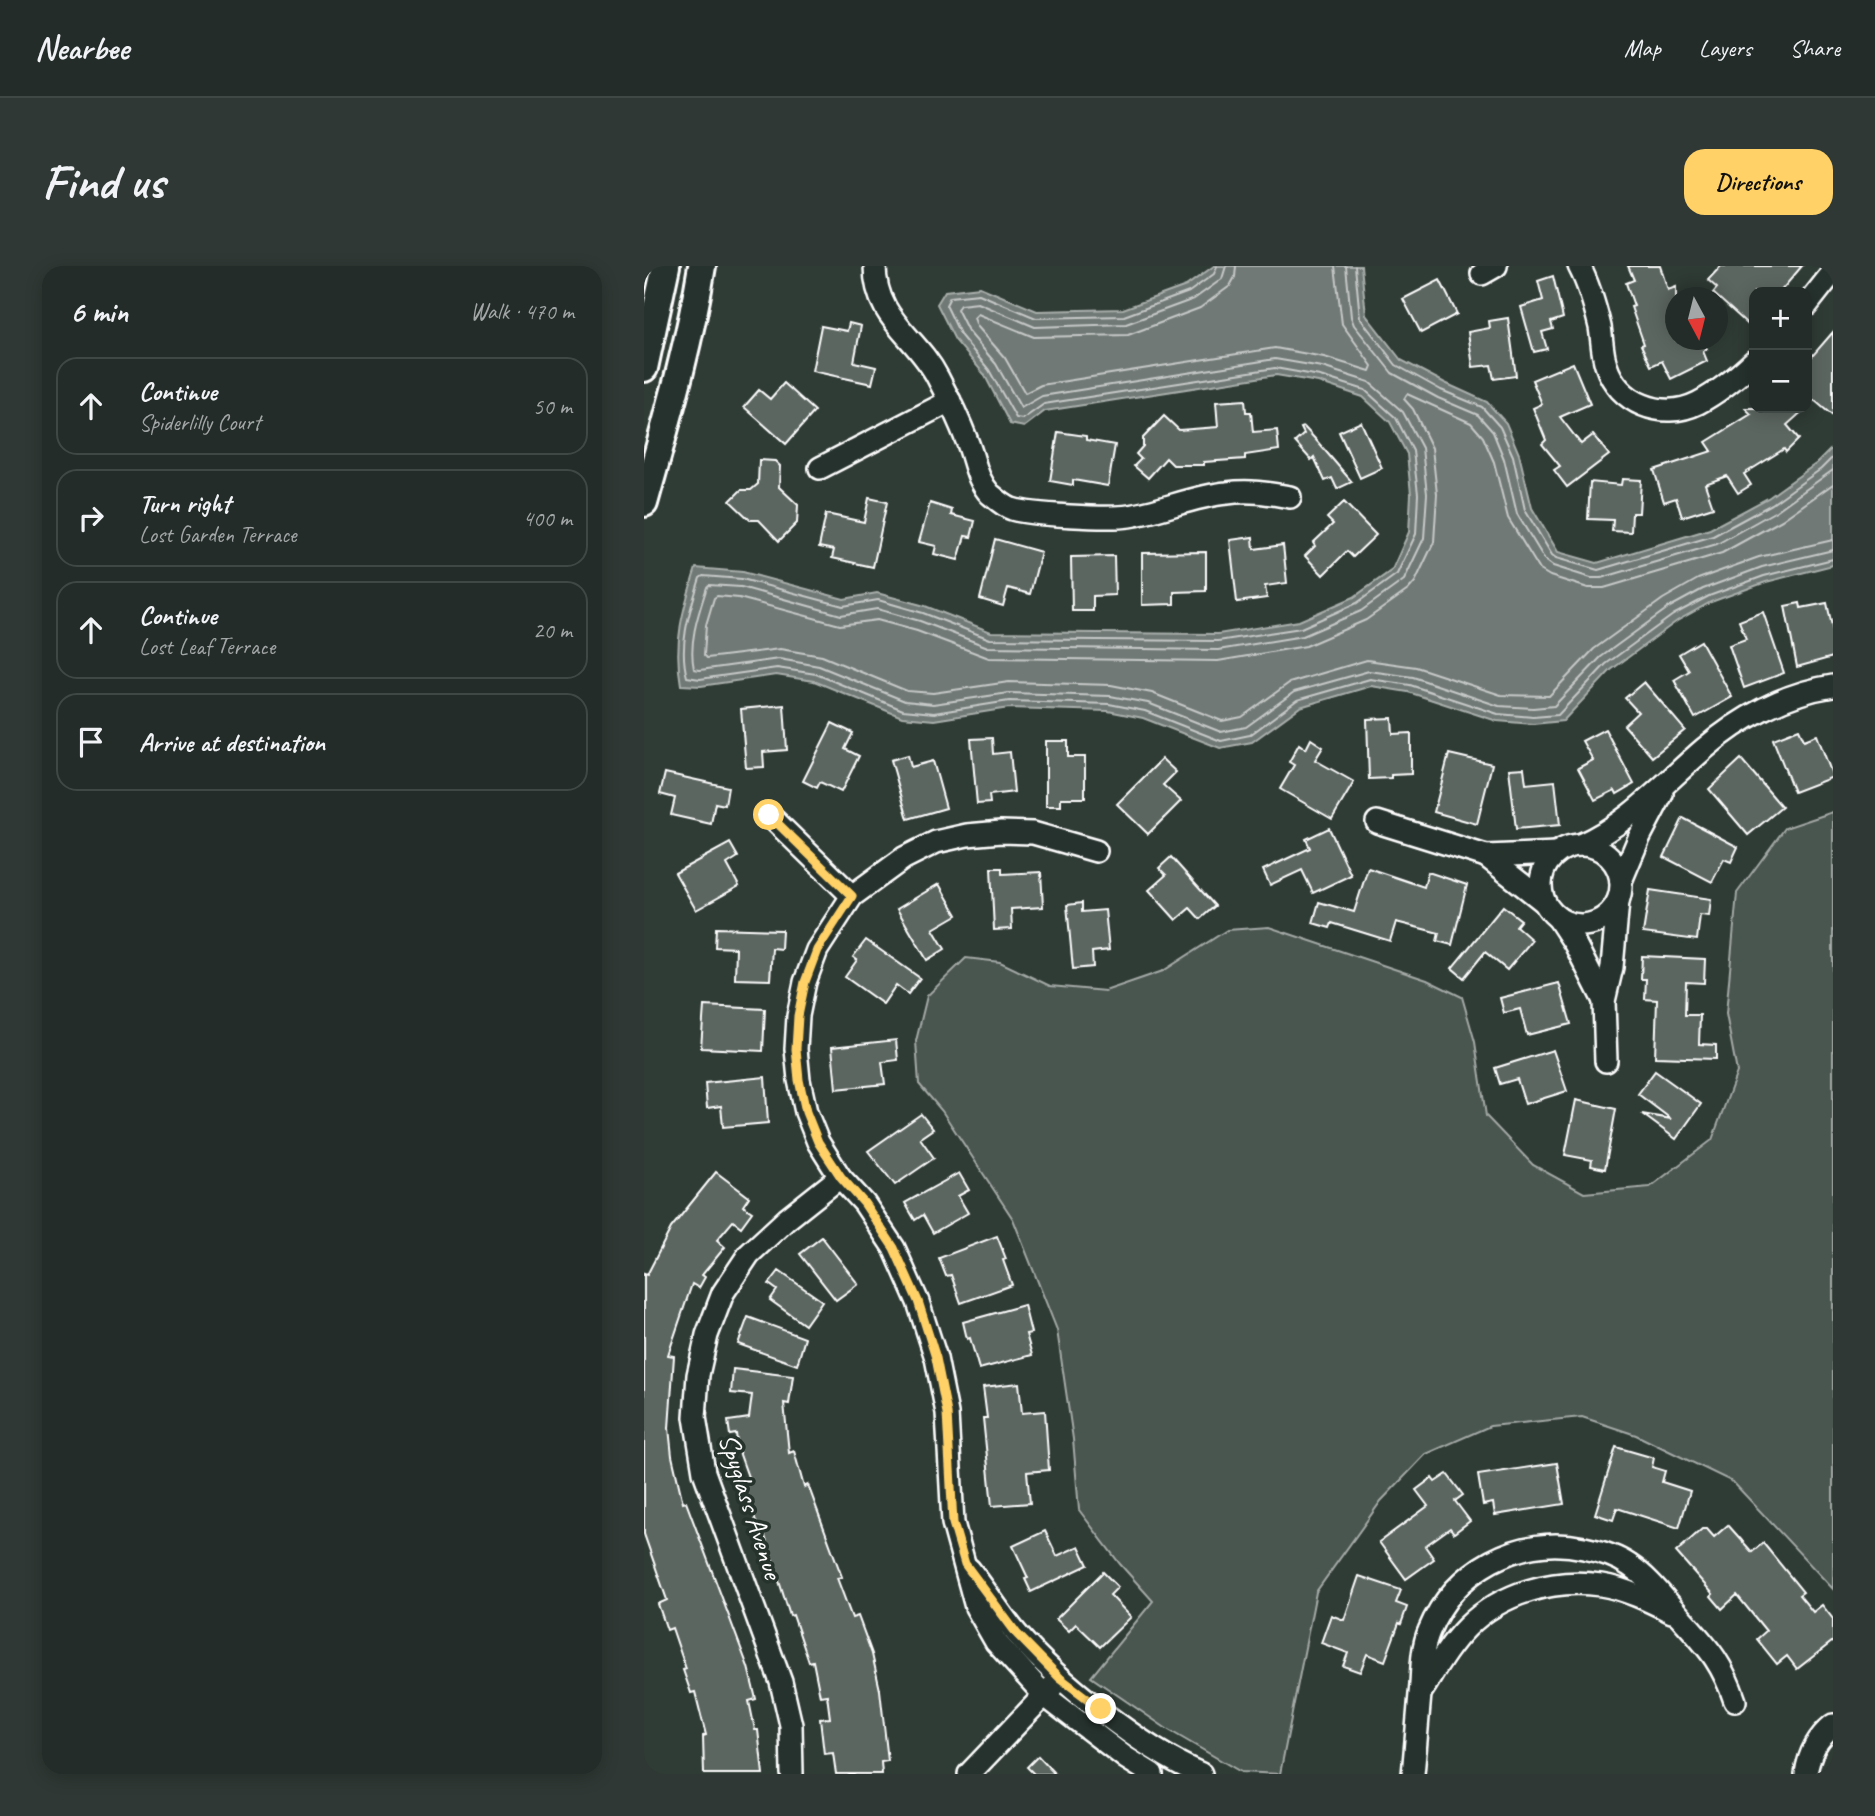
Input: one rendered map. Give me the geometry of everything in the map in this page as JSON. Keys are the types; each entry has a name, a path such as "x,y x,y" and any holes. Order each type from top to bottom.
{"main road":[{"path":"644,368 666,266"},
{"path":"644,503 676,392 702,266"}],"street":[{"path":"874,266 874,278 883,307 900,329 920,348 950,401 968,442 978,476 991,495 1010,509 1031,513 1126,517 1184,500 1223,493 1255,490 1290,496"},
{"path":"1579,266 1587,282 1600,327 1606,365 1616,384 1630,400 1645,407 1668,410 1696,404 1729,384 1749,366"},
{"path":"1812,299 1833,272"},
{"path":"820,468 950,401"},
{"path":"1544,901 1542,875 1547,863 1556,853 1567,847 1580,845 1621,823 1703,750 1738,723 1776,703 1833,686"},
{"path":"1558,918 1569,923 1592,924 1611,911 1639,838 1667,783"},
{"path":"769,815 852,896"},
{"path":"1377,822 1486,856 1556,853"},
{"path":"1096,851 1033,833 1001,832 967,835 936,842 904,858 852,896 817,950 805,982 798,1016 796,1049 806,1112 818,1142 894,1248 918,1301 936,1358 947,1413 953,1523 976,1607 996,1642 1045,1696 1126,1758 1152,1774"},
{"path":"1580,845 1603,851 1618,869 1619,891 1612,967 1604,1001 1606,1061"},
{"path":"1486,856 1544,901 1558,918 1575,944 1604,1001"},
{"name":"Spyglass Avenue","path":"792,1774 791,1725 781,1682 704,1472 695,1417 697,1385 707,1335 723,1293 750,1254 787,1219 841,1177"},
{"path":"1413,1774 1423,1653 1429,1631 1456,1589 1496,1557 1520,1548 1573,1545 1601,1552 1627,1563 1655,1586 1716,1657 1726,1674 1735,1702"},
{"path":"965,1564 1017,1634 1060,1678 1140,1739 1201,1774"},
{"path":"1420,1693 1467,1626 1496,1605 1529,1591 1550,1586 1602,1585 1645,1599 1679,1615"},
{"path":"969,1774 1060,1678"},
{"path":"1806,1774 1813,1748 1833,1724"}],"shaded area":[{"path":"1833,812 1833,1589 1733,1482 1636,1435 1582,1417 1490,1426 1426,1454 1381,1501 1316,1592 1280,1774 1241,1772 1167,1729 1091,1677 1153,1601 1120,1564 1079,1510 1073,1439 1057,1330 1013,1219 942,1111 919,1084 916,1041 927,996 966,958 1000,962 1050,986 1105,991 1163,971 1227,930 1269,927 1427,980 1462,997 1475,1042 1486,1116 1533,1165 1584,1193 1650,1187 1712,1140 1737,1072 1726,1014 1737,893 1785,828"}],"water":[{"path":"1214,266 1361,266 1366,315 1401,360 1487,402 1506,423 1519,454 1532,508 1558,552 1597,563 1710,529 1768,498 1817,463 1833,447 1833,565 1766,582 1711,602 1677,621 1611,670 1563,721 1533,724 1497,721 1408,692 1371,686 1300,707 1252,742 1220,748 1143,718 1108,711 1009,708 934,720 902,717 814,681 776,675 701,686 681,685 679,640 683,612 696,568 743,572 844,599 877,593 925,606 991,632 1218,634 1299,621 1354,597 1392,570 1409,532 1411,494 1407,454 1390,422 1363,397 1318,382 1276,375 1045,411 1024,427 1010,424 984,374 955,340 937,304 945,291 980,287 1037,311 1123,309 1186,286"}],"building":[{"path":"1628,266 1660,266 1667,287 1665,350 1705,350 1703,351 1707,361 1671,379 1662,361 1651,366 1641,345 1644,344 1626,283 1634,280"},
{"path":"1721,266 1802,266 1784,287 1749,287 1749,325 1728,307 1728,287 1716,287 1708,280"},
{"path":"1553,276 1563,318 1551,322 1553,329 1542,332 1547,349 1534,352 1521,307 1543,300 1538,281"},
{"path":"1440,280 1457,314 1421,333 1403,299"},
{"path":"1508,318 1516,376 1494,379 1491,365 1473,367 1468,332 1490,328 1489,321"},
{"path":"849,323 861,326 854,362 876,367 872,384 812,371 821,326 847,331"},
{"path":"1833,332 1833,416 1814,400 1812,402 1812,356"},
{"path":"1573,363 1590,404 1560,417 1581,444 1593,435 1609,455 1567,487 1554,470 1560,466 1542,444 1546,440 1533,408 1542,404 1532,380"},
{"path":"784,383 815,411 786,444 744,407 759,390 770,399"},
{"path":"1245,400 1246,412 1251,412 1253,432 1277,430 1279,450 1245,455 1245,459 1204,462 1204,465 1173,465 1166,458 1148,478 1134,466 1141,459 1136,454 1143,446 1143,438 1164,416 1179,430 1218,427 1216,402"},
{"path":"1800,413 1787,425 1799,439 1786,452 1784,449 1744,474 1751,485 1738,493 1727,476 1705,484 1713,507 1682,517 1676,498 1664,502 1654,470 1712,451 1706,442 1751,414"},
{"path":"1361,422 1382,468 1360,478 1339,432"},
{"path":"1304,427 1352,482 1337,489 1332,478 1325,481 1314,457 1311,460 1295,442 1304,434 1301,428"},
{"path":"1058,432 1086,436 1086,440 1115,445 1108,486 1073,480 1073,485 1050,481"},
{"path":"759,460 775,461 780,466 779,487 798,505 797,523 779,541 759,520 750,520 730,501 741,490 751,490 758,484"},
{"path":"1622,479 1641,480 1639,513 1632,513 1631,532 1612,531 1613,520 1588,519 1590,482 1621,485"},
{"path":"869,498 887,502 873,567 832,558 834,550 819,547 826,514 864,522"},
{"path":"1344,502 1376,535 1353,557 1347,551 1323,575 1305,556 1315,546 1313,543 1333,524 1327,518"},
{"path":"930,503 952,510 951,515 975,521 971,537 965,536 958,560 934,554 936,546 919,542"},
{"path":"1253,537 1254,549 1283,545 1287,583 1265,586 1267,598 1237,602 1230,540"},
{"path":"995,539 1041,552 1030,594 1008,588 1003,606 980,599"},
{"path":"1206,552 1206,591 1174,592 1174,604 1142,605 1142,553"},
{"path":"1114,556 1115,595 1093,596 1093,611 1072,611 1071,557"},
{"path":"1800,603 1801,608 1827,603 1833,631 1833,657 1797,667 1785,606"},
{"path":"1763,612 1784,673 1744,688 1729,645 1746,639 1739,621"},
{"path":"1701,641 1732,697 1695,718 1674,680 1689,671 1679,654"},
{"path":"1644,682 1685,730 1652,757 1624,725 1638,712 1625,698"},
{"path":"784,705 787,750 763,752 764,767 746,768 741,709"},
{"path":"1392,718 1393,734 1411,733 1411,774 1369,779 1367,719"},
{"path":"832,723 853,733 845,749 859,756 841,792 820,782 817,788 803,781"},
{"path":"1605,729 1634,784 1617,794 1615,790 1595,800 1578,768 1593,760 1582,741"},
{"path":"1799,729 1804,740 1817,735 1833,777 1794,792 1773,739"},
{"path":"992,738 993,754 1010,752 1014,792 989,795 990,803 977,804 971,739"},
{"path":"1311,739 1323,747 1315,760 1354,782 1332,819 1280,789 1294,765 1289,762 1299,744 1306,749"},
{"path":"1046,741 1068,741 1068,757 1085,757 1085,798 1061,798 1061,806 1046,806"},
{"path":"1449,754 1492,764 1477,824 1434,812"},
{"path":"908,755 911,767 933,761 946,808 908,819 891,760"},
{"path":"1162,759 1176,772 1163,785 1181,801 1148,834 1117,804"},
{"path":"1741,759 1782,807 1748,835 1709,789"},
{"path":"1524,768 1526,784 1555,781 1560,825 1516,829 1509,769"},
{"path":"665,773 728,787 725,805 715,803 711,824 671,815 675,798 660,794"},
{"path":"1683,818 1738,847 1731,862 1724,859 1712,882 1664,857"},
{"path":"1329,828 1351,875 1313,893 1302,870 1270,885 1263,870 1310,848 1306,839"},
{"path":"730,843 738,857 727,864 739,886 696,910 675,873"},
{"path":"1171,857 1215,906 1200,919 1190,908 1176,920 1149,890 1166,875 1159,868"},
{"path":"991,868 1002,868 1002,874 1041,872 1043,907 1011,909 1012,929 994,930"},
{"path":"1368,868 1424,887 1428,872 1467,885 1452,945 1437,941 1439,933 1396,922 1390,941 1332,923 1330,928 1313,923 1319,902 1354,912"},
{"path":"939,884 957,915 933,929 945,949 927,960 897,909"},
{"path":"1650,890 1711,899 1709,916 1700,915 1697,940 1643,933"},
{"path":"1082,903 1082,912 1105,910 1109,950 1092,952 1093,967 1073,969 1067,905"},
{"path":"1503,906 1521,920 1516,926 1532,940 1507,970 1485,952 1464,978 1452,968"},
{"path":"716,928 782,930 781,949 772,948 770,980 735,979 736,948 715,947"},
{"path":"866,940 920,978 908,994 896,985 883,1004 845,977 857,960 853,957"},
{"path":"1642,956 1705,959 1704,983 1686,982 1685,1015 1700,1015 1699,1044 1716,1045 1716,1059 1655,1057 1657,1000 1645,999 1646,979 1641,979"},
{"path":"1559,983 1571,1024 1527,1035 1520,1009 1504,1013 1500,998"},
{"path":"704,1006 765,1009 763,1051 701,1048"},
{"path":"896,1040 898,1060 882,1062 885,1084 836,1089 832,1047"},
{"path":"1553,1050 1567,1091 1525,1104 1517,1079 1500,1084 1495,1068"},
{"path":"1655,1071 1701,1104 1676,1139 1642,1114 1671,1119 1638,1094"},
{"path":"765,1077 768,1123 723,1127 721,1106 707,1108 705,1083"},
{"path":"1576,1100 1616,1109 1605,1169 1591,1166 1592,1160 1565,1155"},
{"path":"921,1114 933,1129 920,1138 934,1158 895,1185 868,1151"},
{"path":"716,1172 749,1197 743,1206 752,1212 741,1227 733,1221 717,1240 725,1247 702,1275 705,1277 699,1288 692,1284 668,1355 674,1356 669,1428 672,1456 683,1503 686,1502 748,1667 756,1699 749,1701 755,1730 758,1730 763,1774 704,1774 703,1736 706,1735 695,1692 691,1693 672,1628 667,1630 658,1604 667,1600 644,1534 644,1274 647,1275 671,1228"},
{"path":"959,1173 969,1190 958,1196 968,1213 933,1233 923,1215 915,1220 905,1203"},
{"path":"997,1236 1012,1285 961,1303 951,1275 946,1276 939,1258"},
{"path":"822,1237 858,1284 836,1300 800,1254"},
{"path":"779,1271 822,1301 805,1325 770,1300 777,1290 769,1284"},
{"path":"1024,1305 1031,1333 1026,1334 1032,1355 979,1369 963,1322"},
{"path":"748,1317 805,1338 797,1365 738,1344"},
{"path":"733,1369 793,1376 789,1404 784,1403 789,1453 794,1451 804,1487 808,1485 842,1577 837,1578 852,1618 858,1616 872,1654 880,1690 888,1761 881,1762 882,1774 836,1774 833,1753 824,1754 820,1719 830,1718 827,1695 820,1696 813,1661 809,1662 793,1615 790,1616 763,1530 759,1531 741,1483 749,1480 738,1449 736,1434 730,1435 728,1421 749,1418 752,1395 731,1393"},
{"path":"1019,1383 1022,1413 1045,1411 1049,1470 1027,1472 1030,1503 992,1506 983,1418 987,1418 983,1387"},
{"path":"1616,1447 1654,1458 1652,1467 1665,1471 1662,1482 1690,1491 1679,1528 1617,1508 1613,1520 1595,1514"},
{"path":"1557,1463 1564,1504 1495,1515 1493,1503 1483,1505 1478,1475"},
{"path":"1447,1474 1463,1495 1455,1501 1470,1521 1454,1533 1450,1528 1425,1546 1434,1559 1406,1579 1379,1542 1428,1506 1416,1490 1432,1478 1435,1482"},
{"path":"1728,1525 1752,1552 1763,1543 1803,1592 1799,1595 1813,1612 1822,1605 1833,1619 1833,1641 1797,1669 1787,1656 1777,1664 1757,1639 1766,1631 1737,1595 1722,1609 1711,1596 1713,1594 1676,1552 1702,1529 1707,1529 1714,1537"},
{"path":"1045,1531 1057,1556 1079,1546 1088,1565 1031,1592 1025,1579 1028,1578 1013,1546"},
{"path":"1103,1572 1118,1587 1110,1595 1131,1617 1100,1647 1076,1624 1069,1631 1056,1619"},
{"path":"1359,1576 1401,1590 1396,1603 1407,1607 1385,1661 1367,1654 1360,1672 1343,1666 1348,1653 1321,1643 1331,1615 1344,1620"},
{"path":"1038,1756 1055,1774 1034,1774 1027,1767"}],"route":[{"path":"769,815 852,896 817,950 805,982 798,1016 796,1049 799,1080 806,1112 818,1142 894,1248 918,1301 936,1358 947,1413 953,1523 965,1564 1017,1634 1060,1678 1101,1709"}]}
